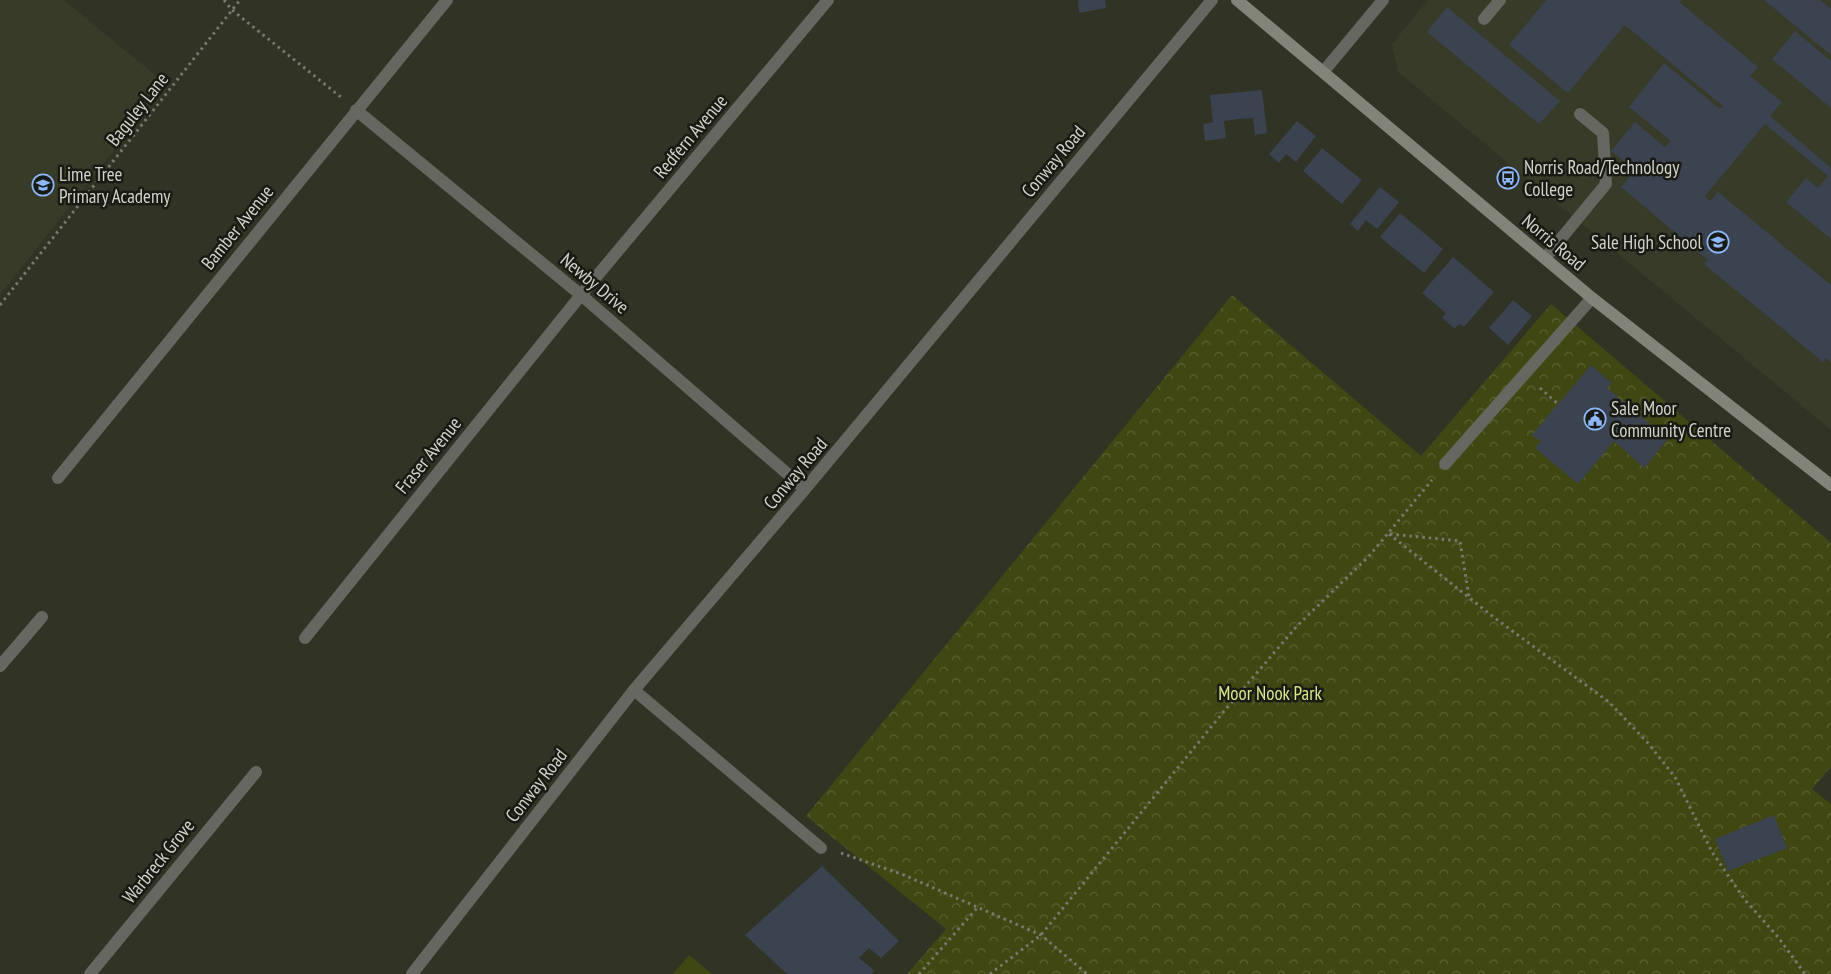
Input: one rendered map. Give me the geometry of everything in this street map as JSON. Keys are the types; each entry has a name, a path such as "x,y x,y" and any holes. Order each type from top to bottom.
{"street":[{"name":"Bamber Avenue","path":"58,478 447,0"},
{"name":"Redfern Avenue","path":"581,295 828,0"},
{"name":"Conway Road","path":"412,974 634,690 805,489 1212,0"},
{"name":"Norris Road","path":"1237,0 1324,71 1592,298 1831,485"},
{"path":"1324,71 1383,0"},
{"path":"1484,19 1500,0"},
{"name":"Newby Drive","path":"356,110 581,295 805,489"},
{"path":"1545,258 1606,184 1603,133 1580,114"},
{"name":"Fraser Avenue","path":"305,638 581,295"},
{"path":"1446,464 1592,298"},
{"path":"0,666 42,617"},
{"path":"634,690 821,848"},
{"name":"Warbreck Grove","path":"90,974 256,772"}],"path":[{"path":"224,0 232,10 356,110"},
{"name":"Baguley Lane","path":"0,306 240,0"},
{"path":"990,974 1041,935 1225,710 1297,626 1370,556 1446,464"},
{"path":"1389,534 1469,597 1609,702 1647,742 1675,777 1712,852 1745,900 1778,937 1805,973"},
{"path":"1389,534 1460,541 1469,597"},
{"path":"821,848 854,857 904,875 1041,935 1087,974"},
{"path":"919,974 978,907"}],"shaded area":[{"name":"Lime Tree Primary Academy","path":"0,0 64,0 166,84 0,295"},
{"name":"Sale High School","path":"1428,0 1831,0 1831,430 1398,72 1392,44"}],"green space":[{"name":"Moor Nook Park","path":"1232,295 1421,456 1551,304 1831,543 1831,767 1812,789 1831,804 1831,974 907,974 946,929 806,816"},
{"path":"689,955 712,974 673,974"}],"building":[{"path":"1078,0 1105,0 1106,8 1079,13"},
{"path":"1546,0 1682,0 1679,2 1758,67 1750,76 1782,102 1770,116 1831,168 1831,239 1786,202 1806,178 1818,188 1828,176 1765,124 1705,196 1710,201 1718,192 1831,285 1831,362 1826,358 1823,362 1704,264 1708,260 1621,187 1635,170 1611,151 1635,122 1665,147 1671,141 1629,107 1664,63 1720,109 1723,106 1625,25 1568,93 1509,45"},
{"path":"1764,0 1820,0 1831,9 1831,55"},
{"path":"1447,7 1560,101 1539,124 1427,32"},
{"path":"1795,31 1831,61 1831,108 1772,59"},
{"path":"1262,90 1267,133 1255,135 1253,118 1239,119 1224,121 1226,138 1205,141 1203,124 1213,122 1210,95"},
{"path":"1297,121 1316,136 1296,162 1286,154 1279,163 1269,154"},
{"path":"1322,148 1362,180 1342,204 1303,171"},
{"path":"1380,187 1399,202 1377,229 1366,220 1358,231 1350,224"},
{"path":"1400,213 1443,249 1424,273 1380,237"},
{"path":"1453,257 1494,292 1464,327 1459,324 1455,329 1442,318 1446,313 1422,293"},
{"path":"1513,300 1532,316 1508,345 1489,328"},
{"name":"Sale Moor Community Centre","path":"1591,365 1612,383 1607,388 1668,439 1644,468 1614,441 1578,484 1535,448 1541,441 1532,435"},
{"path":"1774,815 1787,848 1728,871 1715,839"},
{"path":"822,866 899,941 881,958 869,948 859,958 874,970 872,974 787,974 745,935"}],"place":[{"name":"Norris Road/Technology College","path":"1508,178"},
{"name":"Lime Tree Primary Academy","path":"43,185"},
{"name":"Sale High School","path":"1718,242"},
{"name":"Sale Moor Community Centre","path":"1595,419"}]}
